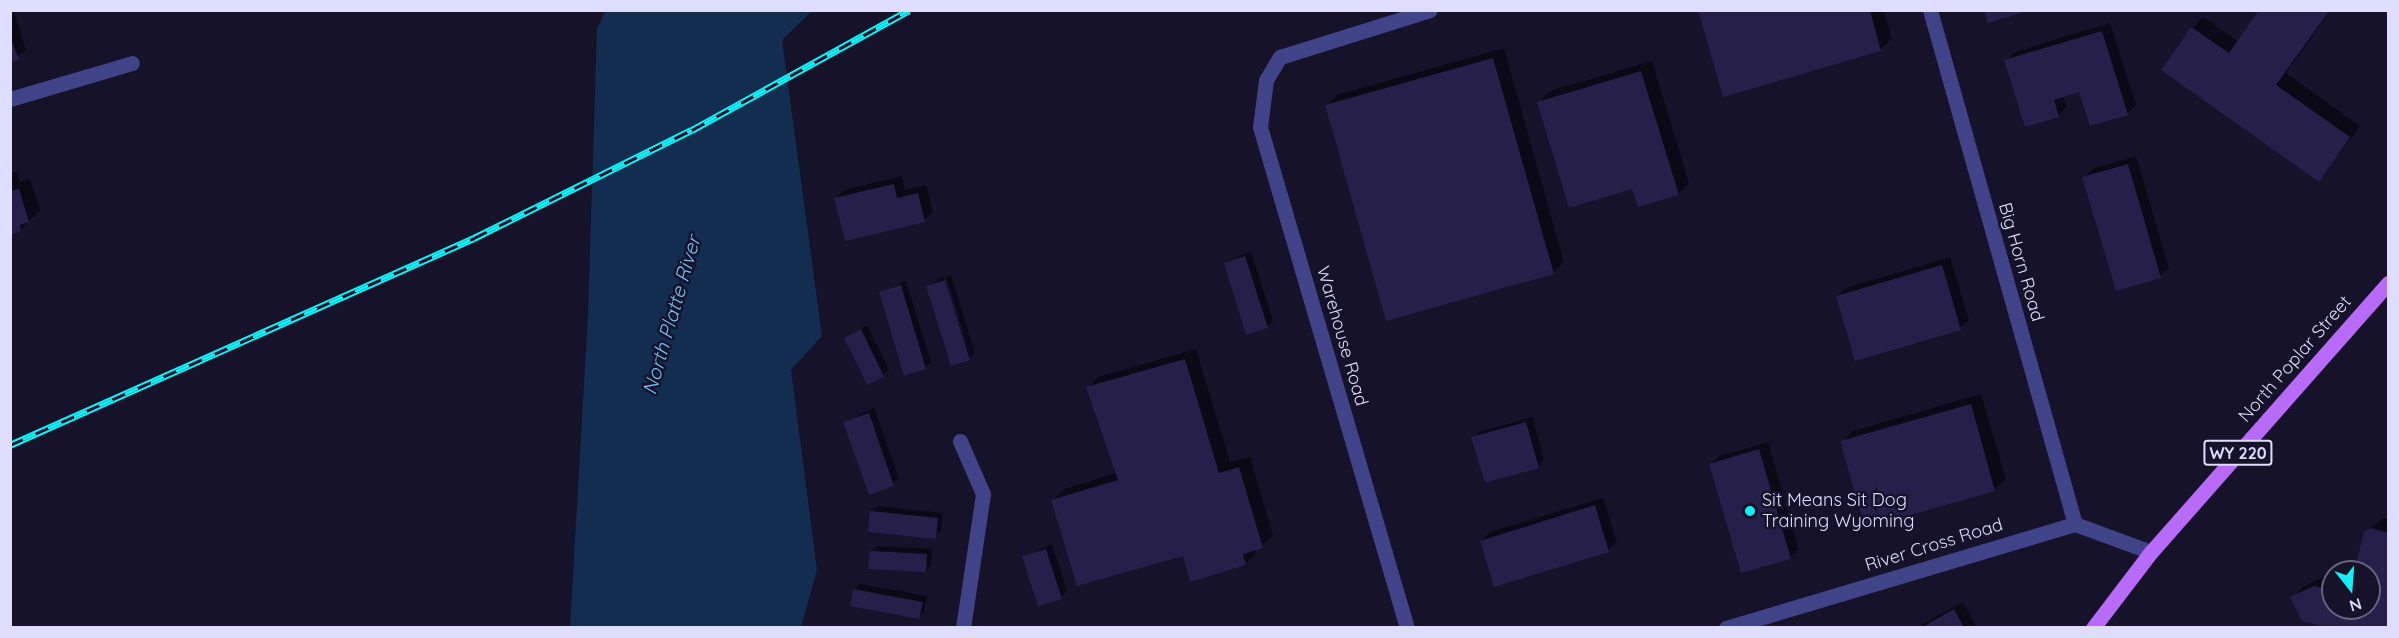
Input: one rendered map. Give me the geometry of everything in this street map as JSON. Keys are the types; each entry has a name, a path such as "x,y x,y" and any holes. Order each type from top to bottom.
{"main road":[{"name":"North Poplar Street","path":"2093,627 2151,552 2388,283"}],"street":[{"name":"Warehouse Road","path":"1407,627 1260,127 1266,80 1280,57 1430,10"},
{"name":"Big Horn Road","path":"1930,10 2075,524"},
{"path":"10,99 132,63"},
{"path":"960,441 983,494 963,627"},
{"path":"2075,524 2151,552"},
{"name":"River Cross Road","path":"1726,627 2075,524"}],"water":[{"name":"North Platte River","path":"605,11 812,11 782,40 822,336 791,370 817,570 801,627 570,627 588,314 597,29"}],"building":[{"path":"1698,10 1870,10 1881,51 1723,97"},
{"path":"1984,10 2027,10 2027,11 1988,23"},
{"path":"2259,10 2330,10 2276,85 2350,137 2319,182 2161,70 2191,27 2229,53"},
{"path":"2102,31 2128,115 2090,126 2079,92 2054,100 2059,117 2025,127 2004,60"},
{"path":"10,36 19,60 10,63"},
{"path":"1493,58 1554,274 1386,321 1325,105"},
{"path":"1641,71 1679,195 1638,207 1632,189 1569,208 1537,102"},
{"path":"2128,164 2161,278 2116,291 2082,177"},
{"path":"894,184 897,198 918,193 925,222 845,241 834,198"},
{"path":"19,189 29,222 20,225 21,231 10,235 10,191"},
{"path":"1245,256 1268,328 1246,335 1224,263"},
{"path":"1942,265 1961,330 1855,361 1836,296"},
{"path":"945,280 970,360 951,366 926,286"},
{"path":"901,285 926,369 904,376 879,292"},
{"path":"861,329 884,377 867,385 844,338"},
{"path":"1185,359 1219,473 1239,467 1263,548 1243,554 1246,565 1190,582 1183,556 1077,586 1051,500 1118,480 1086,387"},
{"path":"1971,404 1995,491 1865,528 1840,441"},
{"path":"869,413 894,486 869,495 843,422"},
{"path":"1526,422 1539,468 1485,483 1471,437"},
{"name":"Sit Means Sit Dog Training Wyoming","path":"1759,449 1791,559 1741,573 1709,464"},
{"path":"1595,505 1609,552 1494,587 1480,541"},
{"path":"870,511 938,518 936,539 868,532"},
{"path":"2371,528 2388,533 2388,628 2329,628 2302,621 2290,597 2314,586 2321,588 2321,620 2381,620 2381,560 2357,560 2364,532"},
{"path":"1046,549 1062,599 1038,606 1022,556"},
{"path":"870,551 927,554 926,572 868,569"},
{"path":"853,589 923,602 919,619 850,606"},
{"path":"1954,609 1964,628 1921,628"}],"railway":[{"path":"10,445 474,238 692,130 909,10"}],"place":[{"name":"Sit Means Sit Dog Training Wyoming","path":"1750,511"}]}
